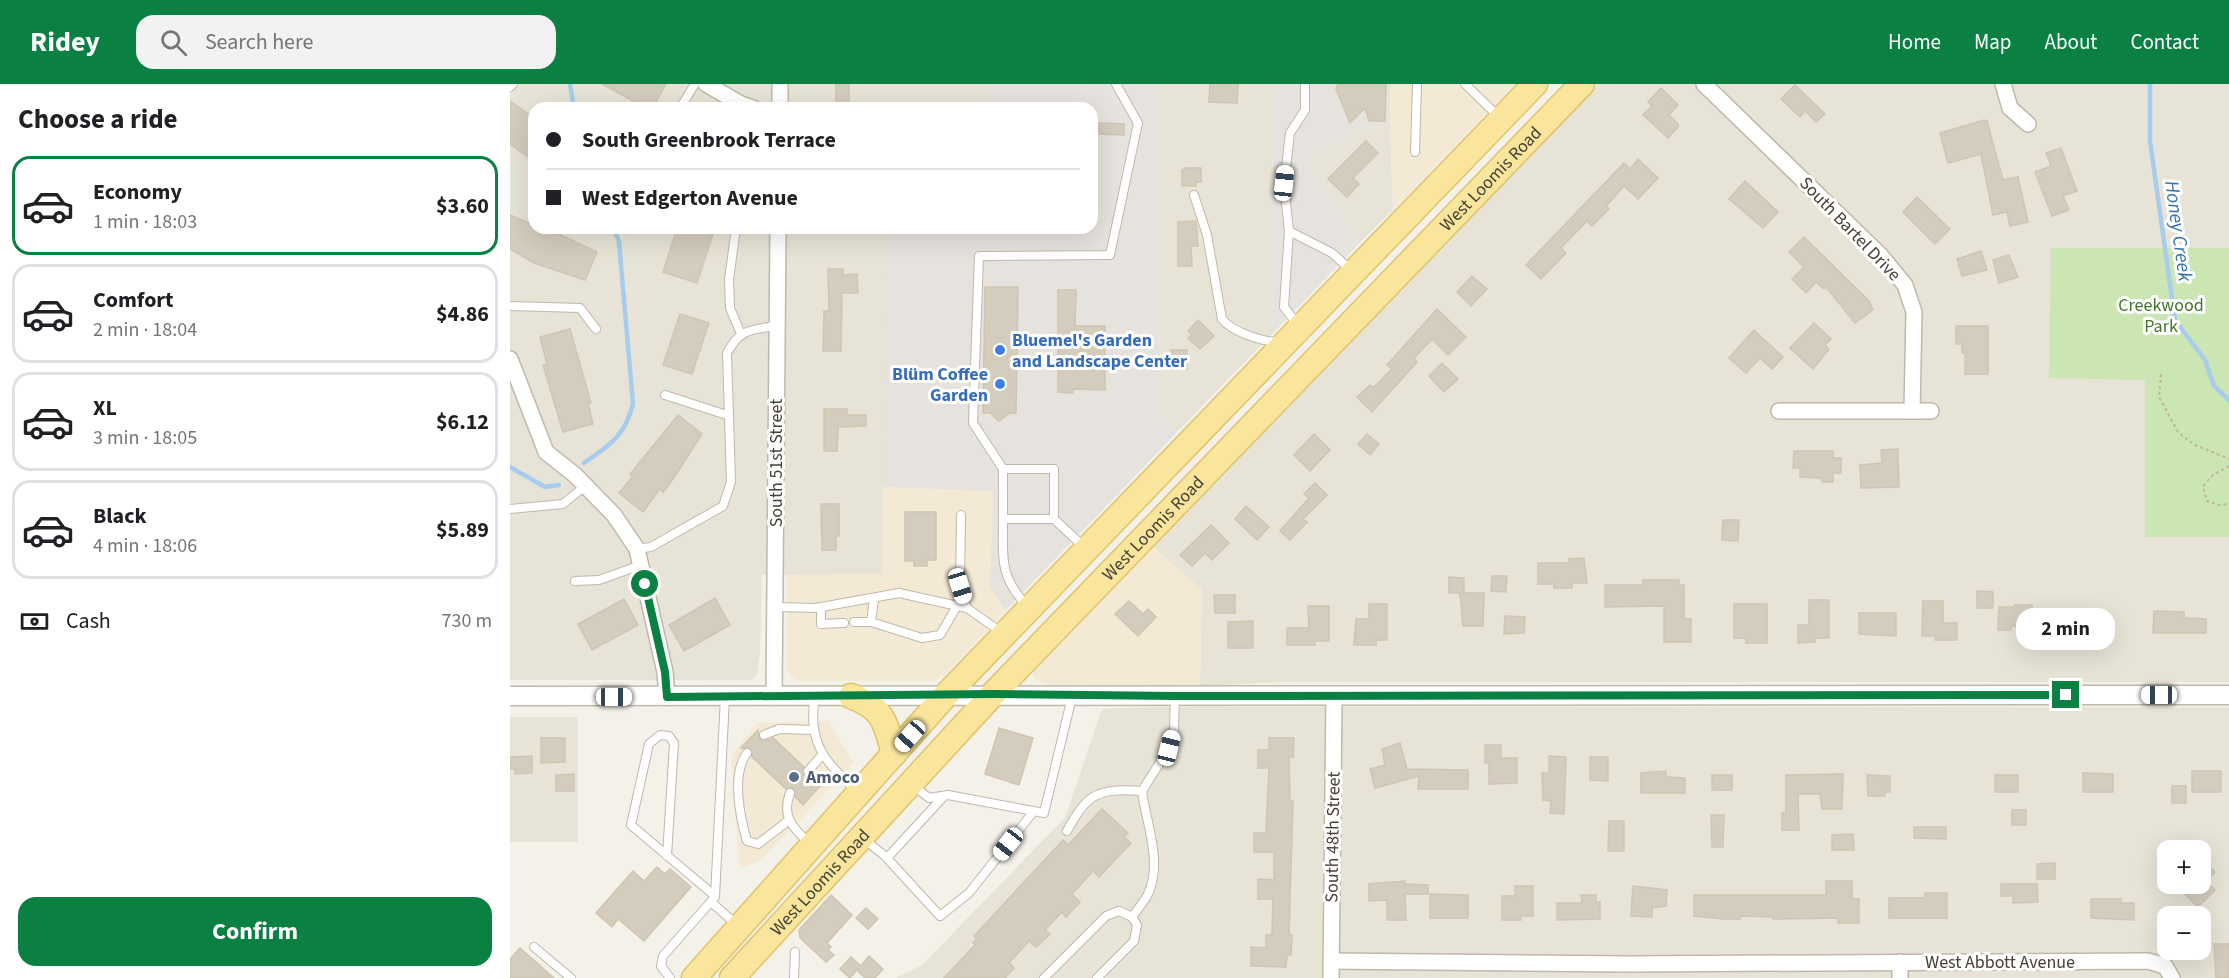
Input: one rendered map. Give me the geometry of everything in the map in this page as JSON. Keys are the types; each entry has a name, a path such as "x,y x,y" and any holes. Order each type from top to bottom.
{"main road":[{"name":"West Loomis Road","path":"704,974 739,927 946,695 1534,84"},
{"name":"West Loomis Road","path":"732,978 993,694 1582,84"},
{"path":"1293,335 1311,365"},
{"path":"1029,608 1053,632"},
{"path":"851,696 871,704 880,713 886,722 890,758 910,784"}],"street":[{"path":"706,84 737,102"},
{"path":"780,84 780,102"},
{"name":"South Bartel Drive","path":"1704,84 1881,256 1905,285 1914,312 1912,411"},
{"path":"2003,84 2010,108 2028,124"},
{"name":"South 51st Street","path":"774,698 778,234"},
{"path":"510,359 546,452 586,485 614,515 639,557 665,672 667,697"},
{"path":"1779,411 1931,411"},
{"path":"510,696 774,698 993,694 1072,696 2229,695"},
{"name":"South 48th Street","path":"1331,978 1334,695"},
{"name":"West Abbott Avenue","path":"1331,961 1628,971 1900,970 2148,961 2169,972"}],"lane":[{"path":"510,87 513,84"},
{"path":"684,102 695,84"},
{"path":"1029,608 1012,590 1003,568 1003,468 974,423 979,256 1110,255 1138,123 1116,84"},
{"path":"1194,195 1207,235 1222,319 1227,325 1269,342 1293,335 1284,307 1289,231 1285,174 1290,134 1305,110 1305,84"},
{"path":"1415,152 1417,84"},
{"path":"1465,84 1501,119"},
{"path":"1289,231 1332,253 1353,272"},
{"path":"735,234 729,279 730,308 741,334"},
{"path":"510,306 580,308 596,328"},
{"path":"575,582 599,580 723,506 731,482 727,416 727,353 735,337 776,326"},
{"path":"665,395 727,416"},
{"path":"1003,468 1054,469 1054,519"},
{"path":"510,509 562,504 586,485"},
{"path":"961,515 960,586 967,608"},
{"path":"1003,519 1054,519 1085,548"},
{"path":"776,607 821,607 899,593 967,608 1005,634"},
{"path":"871,622 874,598"},
{"path":"854,622 871,622 922,638 940,634 957,606"},
{"path":"821,607 821,624 844,623"},
{"path":"910,784 929,798 944,796 1044,813 1072,696"},
{"path":"1132,917 1148,894 1154,872 1152,844 1142,791 1169,748 1174,729 1175,696"},
{"path":"670,978 663,971 660,961 713,899 725,697"},
{"path":"815,697 813,730 823,754 831,768 859,792"},
{"path":"764,735 779,729 813,730"},
{"path":"667,856 674,743 669,736 660,735 649,744 631,825 713,899 739,927"},
{"path":"747,753 739,767 740,801 747,841 758,844 788,821"},
{"path":"808,771 823,754"},
{"path":"1067,831 1090,796 1112,791 1142,791"},
{"path":"790,793 785,805 788,821 812,845"},
{"path":"887,858 944,796"},
{"path":"861,837 887,858 940,916 969,893 1034,811"},
{"path":"1044,978 1106,916 1119,911 1132,917 1137,925 1134,940 1097,978"},
{"path":"534,947 571,978"},
{"path":"794,978 795,952"}],"path":[{"path":"2161,374 2159,398 2178,432 2193,444 2229,459"},
{"path":"2229,466 2206,481 2203,492 2207,501 2213,504 2229,504"}],"shaded area":[{"path":"510,84 988,84 987,102 528,102 528,234 889,234 882,574 762,575 760,653 757,675 751,680 510,680"},
{"path":"988,84 1160,84 1159,412 1177,432 1006,610 990,588 993,491 883,487 889,234 1098,234 1098,102 987,102"},
{"path":"1160,84 1273,84 1272,334 1177,432 1159,412"},
{"path":"1273,84 1390,84 1390,127 1361,126 1307,162 1361,241 1272,334"},
{"path":"1390,84 1514,84 1393,210 1390,127"},
{"path":"1598,84 2229,84 2229,682 1284,682 1200,686 1202,590 1152,546"},
{"path":"1361,126 1390,127 1393,210 1361,241 1307,162"},
{"path":"883,487 993,491 990,588 1006,610 943,677 933,681 798,681 787,669 787,575 882,574"},
{"path":"1152,546 1202,590 1200,686 1049,685 1034,679 1033,671"},
{"path":"1150,707 2229,707 2229,978 896,978 922,965 1065,818 1102,709"},
{"path":"510,717 578,717 578,842 510,842"},
{"path":"828,721 854,763 762,859 740,869 731,756 757,723"}],"green space":[{"name":"Creekwood Park","path":"2051,248 2229,248 2229,537 2145,537 2145,380 2049,378"}],"building":[{"path":"602,84 666,84 656,102 635,102"},
{"path":"836,84 849,84 849,102 836,102"},
{"path":"1210,84 1238,84 1237,103 1209,102"},
{"path":"1338,84 1386,84 1385,121 1369,121 1365,108 1350,123 1336,89"},
{"path":"1795,85 1825,114 1816,122 1805,111 1800,117 1781,99"},
{"path":"1661,88 1678,105 1669,115 1678,127 1668,138 1643,115 1652,106 1648,102"},
{"path":"510,101 528,114 528,157 510,144"},
{"path":"1987,121 2003,180 2018,177 2028,222 2010,226 2007,212 1993,215 1981,154 1948,163 1940,133"},
{"path":"1099,123 1124,124 1124,135 1099,134"},
{"path":"1366,141 1378,153 1353,178 1359,184 1347,197 1328,179"},
{"path":"2061,148 2077,191 2063,196 2069,210 2052,216 2035,172 2051,166 2046,153"},
{"path":"1638,159 1658,178 1638,199 1624,186 1606,206 1609,209 1592,226 1587,221 1561,248 1566,253 1541,279 1526,265 1624,163 1630,169"},
{"path":"1201,168 1201,182 1196,182 1196,186 1182,186 1182,170"},
{"path":"1745,181 1778,212 1763,228 1729,199"},
{"path":"1917,197 1950,229 1935,244 1903,212"},
{"path":"510,215 528,222 528,234 559,234 597,252 585,280 534,263 510,249"},
{"path":"1196,221 1198,246 1191,246 1192,266 1178,266 1178,222"},
{"path":"675,234 713,234 697,283 663,272"},
{"path":"1804,237 1869,301 1873,310 1855,323 1826,287 1824,289 1816,282 1806,293 1792,279 1804,267 1789,252"},
{"path":"1981,251 1987,270 1962,276 1957,259"},
{"path":"2009,255 2018,277 1999,283 1993,260"},
{"path":"828,269 843,269 843,275 857,274 858,293 842,293 841,351 823,351 824,311 829,311"},
{"path":"1472,276 1487,289 1471,306 1457,292"},
{"name":"Bluemel's Garden and Landscape Center","path":"985,287 1018,287 1016,413 1010,413 999,421 990,413 983,413"},
{"path":"1058,290 1076,290 1075,326 1105,326 1105,390 1073,389 1073,393 1058,392"},
{"path":"1437,309 1466,337 1448,355 1432,339 1414,358 1417,362 1372,412 1357,397 1370,385 1373,388 1392,369 1387,365"},
{"path":"680,314 709,323 692,374 663,365"},
{"path":"1198,320 1214,336 1200,349 1188,338 1192,335 1188,331"},
{"path":"1814,323 1831,339 1825,345 1829,349 1813,369 1790,348"},
{"path":"1956,326 1988,326 1988,374 1965,374 1965,353 1962,353 1962,344 1956,344"},
{"path":"570,329 591,403 588,403 593,424 563,432 543,365 547,364 540,337"},
{"path":"1754,330 1783,357 1772,369 1760,358 1746,373 1729,358"},
{"path":"1171,350 1187,350 1187,369 1171,369"},
{"path":"1442,363 1458,379 1444,392 1429,376"},
{"path":"824,409 847,409 847,415 866,415 866,426 838,427 837,451 824,451"},
{"path":"678,415 702,434 673,479 663,492 660,489 643,512 619,493 633,476 630,474"},
{"path":"1314,434 1330,450 1310,471 1294,455"},
{"path":"1367,434 1379,444 1370,455 1358,444"},
{"path":"1898,449 1899,487 1861,488 1860,465 1882,463 1881,450"},
{"path":"1794,451 1833,451 1833,458 1841,458 1841,473 1833,473 1833,482 1822,482 1822,478 1800,477 1800,468 1793,468"},
{"path":"1315,483 1327,495 1303,519 1307,522 1290,540 1280,531 1309,498 1304,494"},
{"path":"821,504 839,504 839,536 836,536 836,550 822,550"},
{"path":"1246,506 1269,527 1257,540 1235,519"},
{"path":"905,512 936,512 936,560 927,560 927,566 914,566 914,561 905,561"},
{"path":"1723,520 1739,520 1738,541 1722,540"},
{"path":"1211,525 1229,543 1212,560 1205,553 1192,566 1180,555"},
{"path":"1584,558 1587,583 1572,583 1572,588 1554,588 1554,584 1538,584 1538,563 1569,563 1569,559"},
{"path":"1492,576 1507,576 1506,592 1491,591"},
{"path":"1449,577 1464,578 1464,593 1484,593 1483,626 1463,626 1460,593 1449,593"},
{"path":"1643,580 1679,580 1679,585 1684,585 1684,619 1691,619 1691,642 1664,642 1664,606 1605,607 1605,585 1643,585"},
{"path":"1977,591 1993,592 1993,608 1977,608"},
{"path":"1214,595 1235,595 1235,613 1215,613"},
{"path":"715,598 730,625 684,651 669,625"},
{"path":"624,599 638,625 592,650 578,624"},
{"path":"1809,600 1829,600 1829,638 1815,638 1815,642 1798,643 1798,625 1809,625"},
{"path":"1129,601 1143,614 1148,609 1156,617 1138,636 1115,614"},
{"path":"1923,601 1943,601 1943,623 1957,623 1957,640 1935,640 1935,636 1922,636"},
{"path":"1369,604 1387,604 1387,640 1376,640 1376,645 1354,645 1356,619 1369,619"},
{"path":"1734,604 1767,604 1767,643 1746,643 1746,638 1734,638"},
{"path":"2014,605 2032,605 2031,626 2011,626 2011,630 1998,630 1999,607 2014,607"},
{"path":"1308,606 1329,606 1329,641 1315,641 1315,645 1287,645 1287,628 1309,628"},
{"path":"2154,611 2184,612 2184,618 2206,619 2206,633 2153,633"},
{"path":"1859,613 1896,613 1896,636 1859,634"},
{"path":"1505,616 1525,617 1524,633 1504,634"},
{"path":"1253,621 1253,648 1228,648 1228,622"},
{"path":"999,728 1033,738 1019,785 985,774"},
{"name":"Amoco","path":"758,730 760,739 773,738 804,767 804,775 813,775 822,784 803,805 795,797 794,788 786,789 752,757 750,748 741,748"},
{"path":"541,738 565,738 565,762 541,763"},
{"path":"1269,738 1294,738 1293,757 1289,757 1290,801 1293,801 1289,935 1292,935 1291,955 1287,955 1286,967 1251,966 1251,947 1266,948 1266,935 1272,935 1273,899 1258,899 1258,879 1274,880 1274,852 1254,852 1254,833 1266,833 1269,768 1258,768 1258,750 1269,750"},
{"path":"1400,743 1407,769 1468,770 1468,789 1418,789 1419,776 1375,788 1370,769 1385,765 1382,749"},
{"path":"1485,745 1501,745 1501,758 1517,758 1517,783 1489,784 1489,763 1485,763"},
{"path":"532,756 532,773 515,774 515,769 510,769 510,757"},
{"path":"1549,756 1566,757 1564,814 1550,813 1551,801 1543,800 1542,773 1549,773"},
{"path":"1590,757 1608,757 1608,781 1590,780"},
{"path":"1666,771 1666,777 1685,778 1685,793 1641,793 1641,773"},
{"path":"2192,771 2221,771 2221,792 2192,792"},
{"path":"2083,773 2113,774 2113,792 2083,792"},
{"path":"574,774 574,791 556,791 556,775"},
{"path":"1843,774 1842,809 1822,809 1820,794 1798,794 1799,830 1782,830 1782,813 1786,813 1786,775"},
{"path":"1712,775 1732,775 1732,790 1712,790"},
{"path":"1867,775 1890,776 1890,792 1885,792 1885,796 1868,796"},
{"path":"1995,775 2018,775 2018,792 1995,792"},
{"path":"2172,786 2186,786 2186,803 2172,803"},
{"path":"1102,809 1128,833 1124,837 1131,843 1099,877 1093,871 1072,894 1080,902 1066,917 1062,912 1045,930 1050,934 1036,947 1029,941 1009,963 1014,968 1005,978 944,978 975,945 973,943 977,938 974,936 1063,840 1068,845"},
{"path":"2012,810 2026,810 2026,825 2012,825"},
{"path":"1711,815 1724,815 1723,847 1712,847"},
{"path":"1609,821 1624,821 1624,851 1608,851"},
{"path":"1914,827 1946,827 1946,839 1914,838"},
{"path":"1853,834 1854,850 1832,850 1832,835"},
{"path":"2055,863 2055,879 2037,879 2037,864"},
{"path":"657,867 665,874 670,869 691,887 644,941 618,919 612,927 596,913 633,871 644,881"},
{"path":"1405,881 1405,884 1428,885 1428,894 1405,894 1406,920 1387,920 1387,900 1369,901 1369,884"},
{"path":"1826,881 1852,881 1852,899 1859,899 1859,923 1838,923 1838,918 1773,919 1773,917 1740,916 1740,919 1724,919 1694,916 1694,895 1826,895"},
{"path":"2001,884 2037,884 2038,902 2013,903 2013,896 2001,896"},
{"path":"1515,886 1533,886 1533,916 1521,916 1521,920 1502,920 1502,896 1515,896"},
{"path":"1633,886 1667,890 1666,906 1652,908 1652,917 1631,916"},
{"path":"1925,893 1947,893 1947,918 1889,918 1889,898 1925,898"},
{"path":"1430,894 1468,895 1468,918 1430,918"},
{"path":"2185,894 2211,894 2199,906"},
{"path":"831,895 852,915 827,943 831,947 828,950 834,955 826,962 800,938 799,930"},
{"path":"1581,895 1596,895 1596,902 1600,902 1600,919 1557,920 1557,903 1582,903"},
{"path":"2091,899 2121,899 2121,903 2134,903 2134,920 2091,918"},
{"path":"866,908 878,919 868,929 856,918"},
{"path":"2214,944 2229,944 2229,978 2216,978"},
{"path":"520,948 554,978 510,978 510,959"},
{"path":"869,956 883,969 875,978 865,978 857,970 850,978 840,969 851,957 861,966"}],"waterway":[{"path":"570,84 573,102"},
{"name":"Honey Creek","path":"2150,84 2150,141 2175,320 2205,360 2214,386 2229,400"},
{"path":"584,463 602,451 621,432 633,404 619,242 616,234"},
{"path":"510,467 545,487 559,485"}],"place":[{"name":"Bluemel's Garden and Landscape Center","path":"1000,350"},
{"name":"Blüm Coffee Garden","path":"1000,384"},
{"name":"Amoco","path":"794,777"}],"route":[{"path":"645,584 665,672 667,697 774,698 993,694 1072,696 2066,695"}]}
